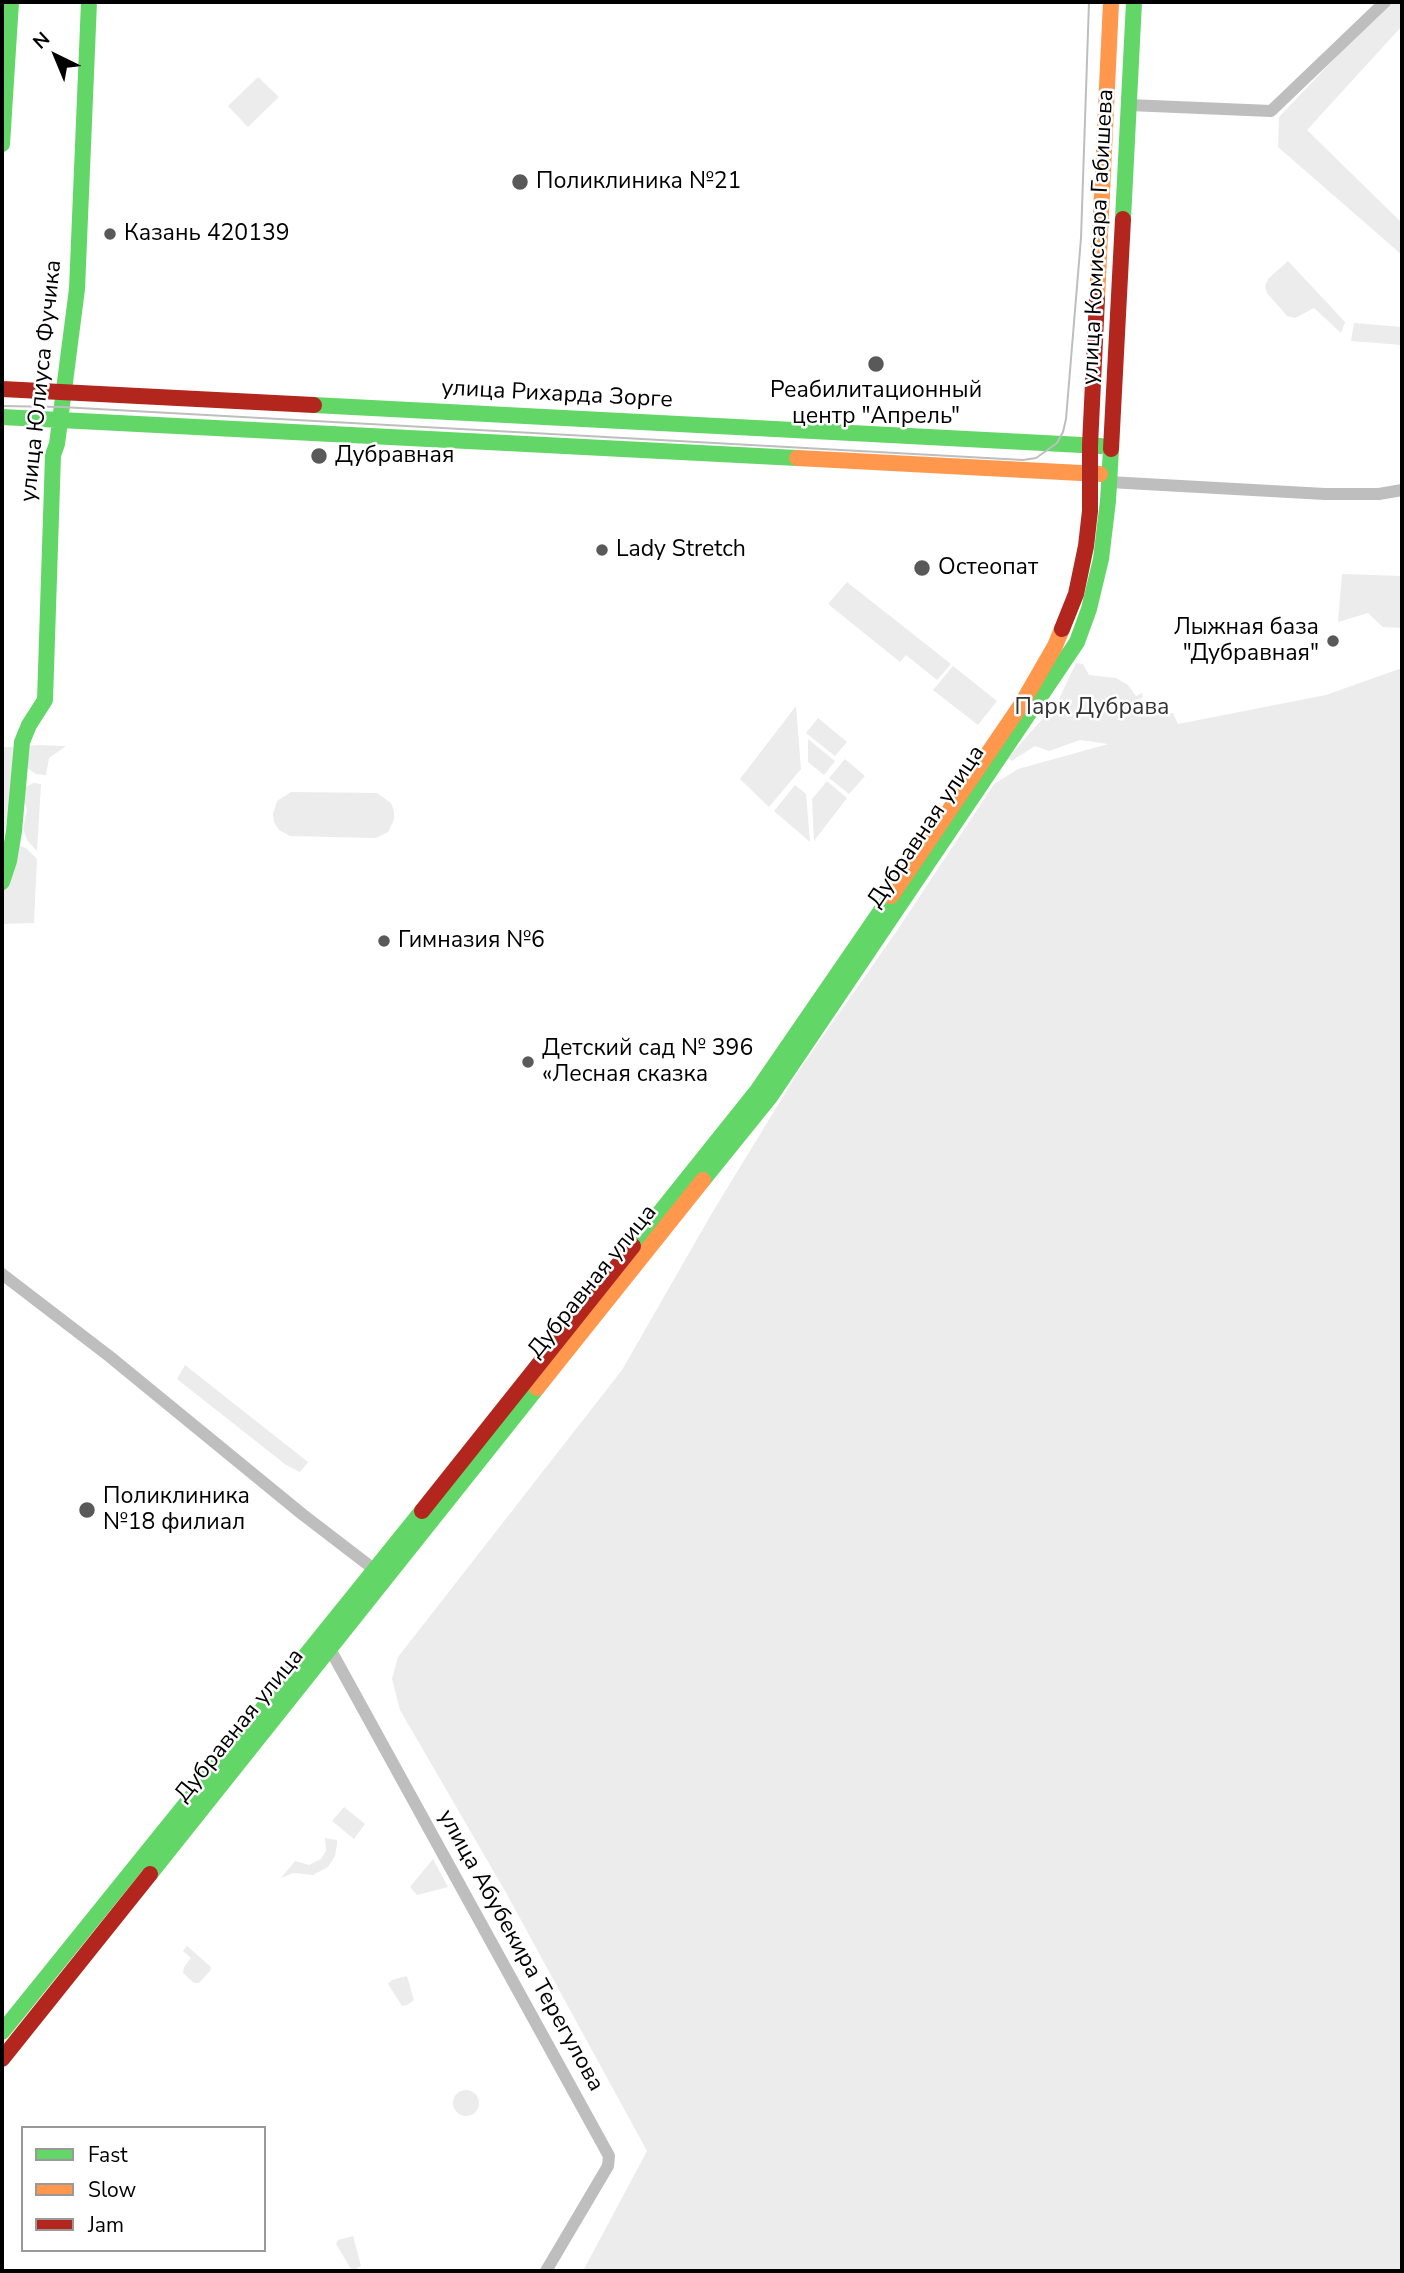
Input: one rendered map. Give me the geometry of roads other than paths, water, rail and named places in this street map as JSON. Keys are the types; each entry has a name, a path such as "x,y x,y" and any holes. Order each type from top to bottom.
{"street":[{"path":"2,144 11,2"},
{"name":"улица Юлиуса Фучика","path":"2,882 14,831 22,742 29,725 46,700 53,455 57,444 77,289 89,2"},
{"name":"улица Комиссара Габишева","path":"1091,473 1090,445 1111,2"},
{"name":"улица Комиссара Габишева","path":"1109,478 1133,2"},
{"path":"1129,105 1271,111 1385,2"},
{"name":"улица Рихарда Зорге","path":"2,389 1110,446"},
{"path":"2,417 1091,473 1109,478 1325,494 1379,494 1402,489"},
{"name":"Дубравная улица","path":"2,2059 262,1722 330,1649 381,1575 757,1091 1021,705 1055,646 1076,594 1086,546 1091,473"},
{"name":"Дубравная улица","path":"2,2032 262,1722 770,1097 1077,642 1093,597 1101,558 1109,478"},
{"path":"2,1274 118,1363 381,1575"},
{"name":"улица Абубекира Терегулова","path":"330,1649 609,2156 607,2169 546,2271"}],"tram line":[{"path":"2,406 61,407 1023,460 1036,458 1057,443 1066,419 1081,238 1089,2"}],"place":[{"name":"Поликлиника №21","path":"520,182"},
{"name":"Казань 420139","path":"110,234"},
{"name":"Реабилитационный центр \"Апрель\"","path":"876,364"},
{"name":"Дубравная","path":"319,456"},
{"name":"Lady Stretch","path":"602,550"},
{"name":"Остеопат","path":"922,568"},
{"name":"Лыжная база \"Дубравная\"","path":"1333,641"},
{"name":"Гимназия №6","path":"384,941"},
{"name":"Детский сад № 396 «Лесная сказка","path":"528,1062"},
{"name":"Поликлиника №18 филиал","path":"87,1510"}],"park label":[{"name":"Парк Дубрава","path":"1092,708"}]}
